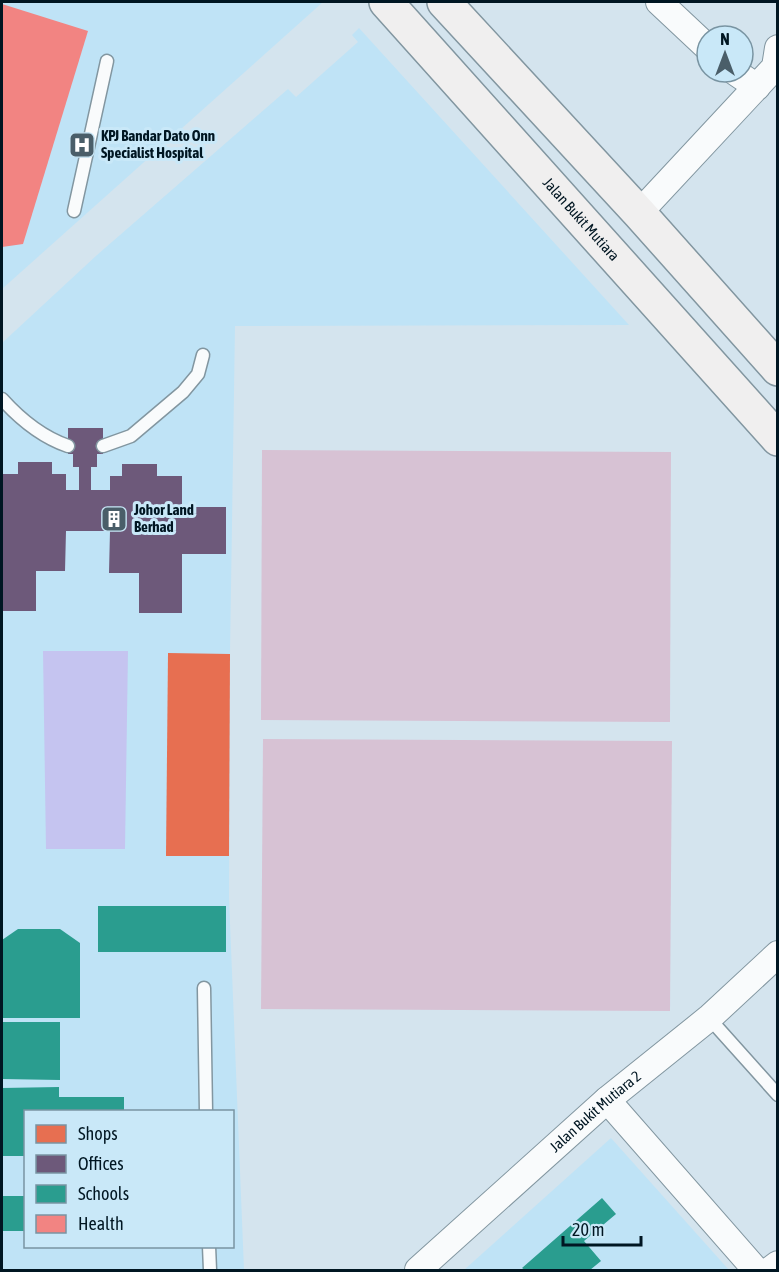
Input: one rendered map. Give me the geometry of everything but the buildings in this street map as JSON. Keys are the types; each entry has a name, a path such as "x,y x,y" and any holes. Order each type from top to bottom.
{"street":[{"name":"Jalan Bukit Mutiara","path":"386,2 777,439"},
{"path":"444,2 639,213 777,369"},
{"path":"659,2 695,36"},
{"path":"582,220 604,227 620,226 639,213 757,87 777,61"},
{"path":"753,84 757,87"},
{"path":"636,281 627,251 639,213"},
{"name":"Jalan Bukit Mutiara 2","path":"418,1270 608,1100 709,1018 777,954"},
{"path":"608,1100 756,1270"},
{"path":"770,1270 777,1264"}],"lane":[{"path":"74,211 107,61"},
{"path":"103,446 131,436 183,392 198,374 203,356"},
{"path":"2,399 36,430 52,441 68,446"},
{"path":"204,988 206,1110"},
{"path":"709,1018 777,1095"},
{"path":"209,1248 210,1270"}],"shaded area":[{"name":"KPJ Bandar Dato Onn Specialist Hospital","path":"2,2 323,2 2,289"},
{"path":"359,28 629,325 235,326 229,898 244,1270 2,1270 2,343 97,255 288,89 296,97 358,42 352,35"},
{"path":"262,450 671,452 670,722 261,720"},
{"path":"43,651 128,651 125,849 46,849"},
{"path":"263,739 672,741 670,1011 261,1009"},
{"path":"611,1138 729,1270 464,1270"}],"place":[{"name":"KPJ Bandar Dato Onn Specialist Hospital","path":"82,145"},
{"name":"Johor Land Berhad","path":"114,519"}]}
